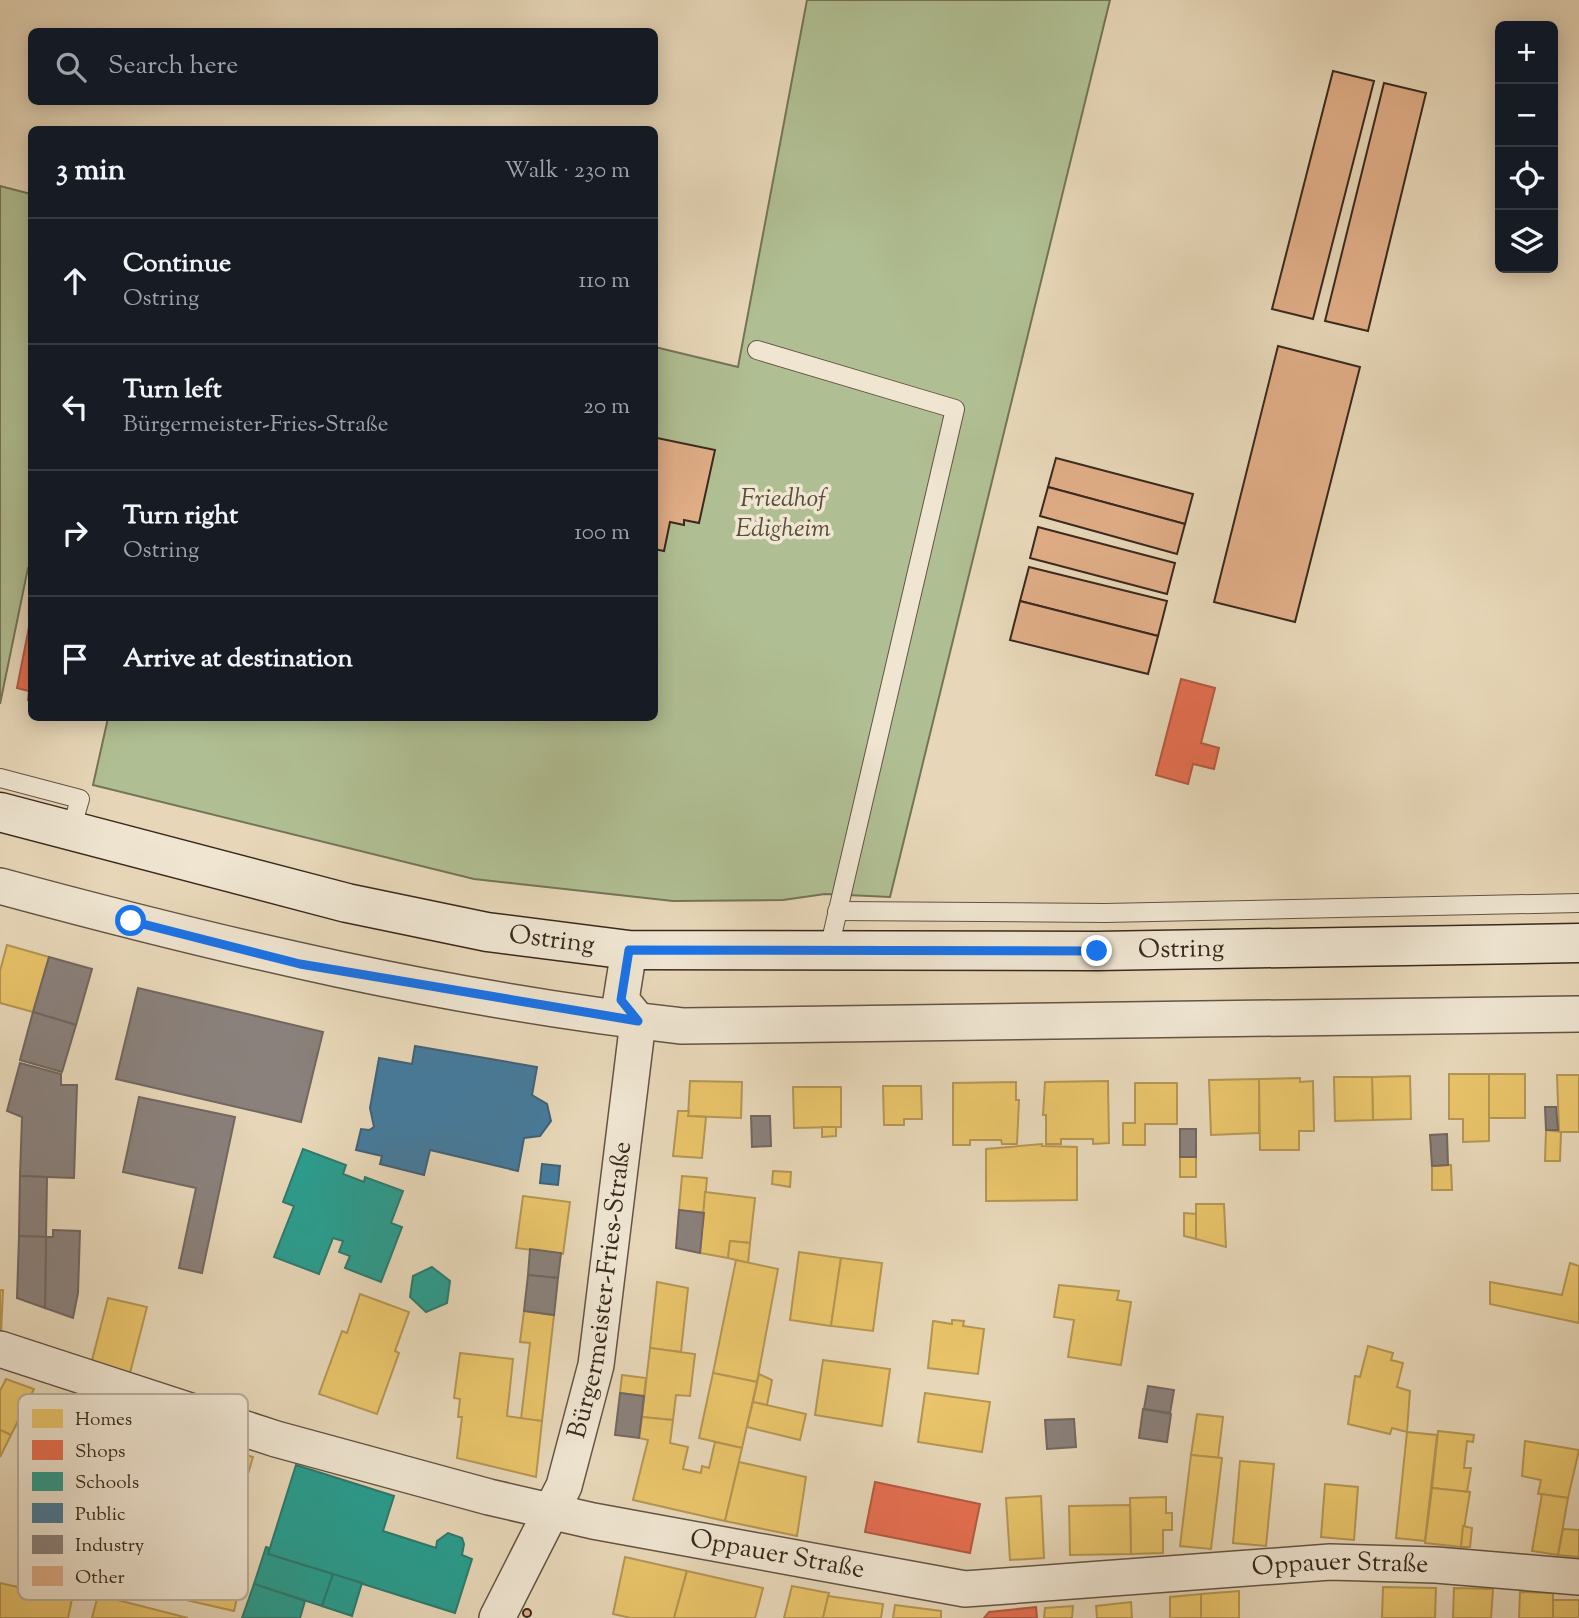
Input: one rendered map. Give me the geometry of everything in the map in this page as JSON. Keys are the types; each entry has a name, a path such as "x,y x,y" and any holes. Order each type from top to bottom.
{"street":[{"name":"Ostring","path":"0,812 359,906 487,932 629,950 828,953 1579,943"},
{"path":"0,886 300,964 638,1021 682,1026 1579,1014"},
{"path":"629,950 621,1000 638,1021"},
{"name":"Bürgermeister-Fries-Straße","path":"497,1618 564,1486 596,1365 638,1021"},
{"name":"Oppauer Straße","path":"0,1349 138,1394"},
{"name":"Oppauer Straße","path":"248,1430 551,1511 962,1604 1329,1562 1436,1565 1579,1577"}],"lane":[{"path":"757,350 955,409 828,953"},
{"path":"0,778 80,799 71,830"},
{"path":"837,911 1105,913 1579,903"}],"green space":[{"name":"Friedhof Edigheim","path":"807,0 1110,0 890,897 825,894 783,900 673,901 474,879 93,785 107,721 658,721 658,348 738,367"},
{"path":"0,186 28,193 28,568 0,704"}],"building: Homes":[{"path":"7,945 49,957 33,1012 0,1003 0,971"},
{"path":"1449,1074 1489,1074 1489,1141 1463,1142 1463,1119 1449,1119"},
{"path":"1489,1074 1525,1074 1525,1118 1489,1118"},
{"path":"1557,1075 1579,1075 1579,1132 1559,1132"},
{"path":"1410,1076 1411,1119 1373,1120 1372,1077"},
{"path":"1334,1077 1372,1077 1373,1120 1335,1121"},
{"path":"1300,1078 1300,1082 1313,1081 1314,1131 1299,1131 1299,1150 1260,1150 1259,1079"},
{"path":"1259,1079 1259,1133 1211,1135 1209,1080"},
{"path":"690,1081 742,1082 741,1118 688,1116"},
{"path":"1108,1081 1109,1143 1093,1144 1093,1139 1061,1139 1061,1144 1046,1144 1046,1115 1043,1115 1045,1082"},
{"path":"1016,1082 1016,1100 1019,1100 1017,1144 1002,1144 1001,1140 970,1140 970,1145 953,1145 953,1083"},
{"path":"1135,1083 1177,1083 1177,1124 1145,1124 1145,1145 1123,1145 1123,1123 1135,1123"},
{"path":"883,1086 921,1086 922,1119 904,1119 904,1125 884,1125"},
{"path":"793,1087 841,1087 841,1127 794,1128"},
{"path":"678,1111 689,1111 688,1116 706,1117 702,1158 673,1156"},
{"path":"822,1127 836,1127 836,1136 822,1137"},
{"path":"1546,1130 1561,1132 1560,1161 1545,1161"},
{"path":"1042,1144 1077,1147 1077,1200 986,1201 986,1149"},
{"path":"1180,1157 1196,1157 1196,1177 1180,1177"},
{"path":"1451,1165 1452,1190 1432,1190 1432,1166"},
{"path":"773,1171 791,1172 790,1187 772,1184"},
{"path":"682,1176 707,1178 704,1213 679,1210"},
{"path":"705,1192 755,1198 750,1243 730,1241 728,1258 700,1253"},
{"path":"523,1196 570,1202 563,1254 516,1248"},
{"path":"1196,1204 1224,1204 1226,1247 1196,1239"},
{"path":"1184,1213 1196,1214 1196,1239 1184,1236"},
{"path":"730,1241 750,1243 748,1263 728,1258"},
{"path":"799,1252 841,1258 831,1326 790,1320"},
{"path":"841,1258 882,1263 873,1331 831,1326"},
{"path":"736,1260 778,1269 757,1382 713,1373"},
{"path":"1570,1263 1579,1266 1579,1323 1490,1304 1490,1282 1562,1295"},
{"path":"657,1282 688,1288 681,1352 650,1348"},
{"path":"1059,1285 1119,1291 1117,1300 1131,1302 1121,1365 1068,1357 1074,1320 1054,1317"},
{"path":"0,1290 3,1290 1,1334 0,1334"},
{"path":"360,1294 409,1312 395,1351 399,1353 377,1414 319,1394 342,1331 347,1333"},
{"path":"108,1298 147,1307 130,1373 91,1364"},
{"path":"524,1311 554,1315 542,1421 521,1419 530,1343 520,1342"},
{"path":"952,1320 964,1321 963,1326 984,1329 978,1374 928,1368 933,1321 952,1324"},
{"path":"1368,1346 1393,1353 1391,1360 1403,1363 1397,1387 1410,1391 1407,1432 1392,1428 1390,1434 1348,1424 1355,1376 1360,1377"},
{"path":"650,1348 695,1354 690,1396 676,1395 673,1420 642,1417"},
{"path":"460,1353 513,1359 507,1416 542,1421 536,1477 457,1458 462,1417 458,1417 460,1399 454,1398"},
{"path":"823,1360 890,1369 882,1426 815,1415"},
{"path":"713,1373 757,1382 742,1448 699,1438"},
{"path":"759,1374 772,1380 767,1405 753,1402"},
{"path":"622,1375 646,1378 644,1396 620,1393"},
{"path":"6,1379 34,1389 32,1394 18,1394 18,1421 11,1435 0,1430 0,1391"},
{"path":"925,1393 990,1402 982,1452 918,1442"},
{"path":"753,1402 806,1414 800,1440 747,1427"},
{"path":"1197,1414 1223,1417 1218,1458 1191,1455"},
{"path":"642,1417 673,1420 670,1443 688,1447 683,1469 701,1473 702,1466 709,1468 715,1442 742,1448 725,1521 633,1500 648,1440 639,1438"},
{"path":"0,1430 11,1435 0,1457"},
{"path":"1438,1431 1474,1435 1473,1442 1467,1441 1464,1468 1471,1468 1467,1492 1432,1488"},
{"path":"1407,1432 1437,1435 1425,1541 1396,1538"},
{"path":"1525,1441 1579,1450 1568,1498 1538,1494 1541,1480 1522,1476"},
{"path":"1191,1455 1222,1458 1211,1549 1180,1546"},
{"path":"248,1456 253,1457 248,1474"},
{"path":"1240,1461 1274,1464 1266,1546 1233,1543"},
{"path":"739,1462 806,1477 797,1536 725,1521"},
{"path":"1325,1484 1358,1487 1354,1540 1321,1537"},
{"path":"1432,1488 1470,1492 1461,1547 1425,1543"},
{"path":"1542,1494 1568,1498 1558,1555 1532,1551"},
{"path":"1041,1496 1044,1558 1010,1560 1006,1498"},
{"path":"1166,1497 1166,1513 1172,1513 1172,1530 1163,1530 1163,1553 1131,1554 1130,1498"},
{"path":"1130,1505 1131,1554 1070,1555 1069,1506"},
{"path":"1463,1526 1472,1528 1470,1547 1461,1547"},
{"path":"1563,1529 1579,1530 1579,1557 1558,1555"},
{"path":"625,1557 687,1571 674,1618 631,1618 613,1614"},
{"path":"687,1571 763,1588 755,1618 674,1618"},
{"path":"0,1583 18,1587 18,1600 72,1600 68,1618 0,1618"},
{"path":"792,1586 829,1593 823,1618 784,1618"},
{"path":"1383,1587 1436,1588 1435,1618 1382,1618"},
{"path":"1454,1588 1493,1589 1491,1618 1453,1618"},
{"path":"1239,1591 1239,1618 1201,1618 1201,1594"},
{"path":"1520,1592 1553,1593 1553,1618 1519,1618"},
{"path":"1201,1594 1201,1618 1170,1618 1170,1597"},
{"path":"828,1596 883,1604 881,1618 823,1618"},
{"path":"97,1600 118,1600 188,1618 92,1618"},
{"path":"186,1600 237,1600 234,1611"},
{"path":"1553,1600 1579,1600 1579,1618 1553,1618"},
{"path":"1131,1602 1132,1618 1097,1618 1096,1606"},
{"path":"895,1605 941,1611 941,1618 893,1618"},
{"path":"1073,1606 1072,1618 1044,1618 1045,1608"}],"building: Shops":[{"path":"28,632 28,691 17,688"},
{"path":"1181,679 1215,688 1201,743 1219,748 1214,769 1193,764 1188,784 1156,775"},
{"path":"875,1482 980,1504 970,1553 865,1532"},
{"path":"1036,1607 1037,1618 984,1618 989,1612"}],"building: Schools":[{"path":"303,1149 346,1165 343,1174 364,1182 365,1177 403,1191 391,1223 402,1227 381,1282 345,1268 350,1256 339,1252 343,1241 333,1238 319,1274 274,1257 294,1206 283,1202"},
{"path":"432,1267 450,1281 447,1303 426,1312 410,1297 413,1276"},
{"path":"296,1465 394,1496 383,1531 436,1548 437,1541 448,1533 462,1538 462,1555 472,1559 455,1613 268,1554"},
{"path":"266,1547 269,1548 268,1554 333,1574 322,1606 254,1584"},
{"path":"333,1574 362,1583 352,1616 322,1606"},
{"path":"254,1584 305,1601 300,1618 242,1618"}],"building: Public":[{"path":"415,1046 537,1067 532,1095 547,1104 551,1121 540,1136 524,1138 518,1171 430,1150 424,1175 380,1164 382,1156 356,1150 361,1129 369,1130 374,1127 370,1108 379,1058 412,1064"},
{"path":"542,1164 560,1166 558,1185 540,1183"}],"building: Industry":[{"path":"49,957 92,969 76,1025 33,1012"},
{"path":"138,988 323,1032 301,1122 116,1079"},
{"path":"33,1012 76,1025 62,1072 20,1060"},
{"path":"20,1063 61,1074 61,1085 77,1085 74,1178 20,1176 22,1117 7,1111"},
{"path":"139,1097 235,1117 202,1273 179,1268 196,1188 123,1172"},
{"path":"1545,1107 1556,1107 1558,1130 1546,1130"},
{"path":"751,1116 770,1116 771,1146 752,1147"},
{"path":"1180,1129 1196,1129 1196,1157 1180,1157"},
{"path":"1447,1134 1448,1165 1432,1166 1430,1135"},
{"path":"20,1176 47,1177 46,1237 19,1236"},
{"path":"679,1210 704,1213 700,1253 676,1248"},
{"path":"53,1230 80,1231 78,1293 73,1318 45,1308 46,1237 53,1237"},
{"path":"19,1236 46,1237 45,1308 17,1298"},
{"path":"530,1249 561,1253 558,1278 528,1275"},
{"path":"528,1275 558,1278 554,1315 524,1311"},
{"path":"1148,1386 1174,1390 1170,1413 1144,1409"},
{"path":"620,1393 644,1396 639,1438 615,1435"},
{"path":"1143,1409 1171,1414 1167,1442 1139,1438"},
{"path":"1074,1419 1076,1447 1047,1449 1045,1420"}],"building: Other":[{"path":"1333,71 1374,81 1313,319 1272,309"},
{"path":"1384,83 1426,93 1368,331 1325,321"},
{"path":"1278,346 1360,367 1295,622 1214,602"},
{"path":"658,438 715,450 699,523 684,520 684,525 670,522 664,551 658,550"},
{"path":"1056,458 1193,494 1185,524 1048,487"},
{"path":"1048,487 1185,524 1177,554 1040,516"},
{"path":"1038,527 1175,563 1167,594 1030,558"},
{"path":"1029,567 1167,601 1158,636 1020,601"},
{"path":"1020,601 1158,636 1148,674 1010,640"},
{"path":"527,1609 531,1613 527,1617 523,1613"}],"route":[{"path":"131,921 300,964 570,1012 638,1021 621,1000 629,950 828,953 1097,951"}]}
